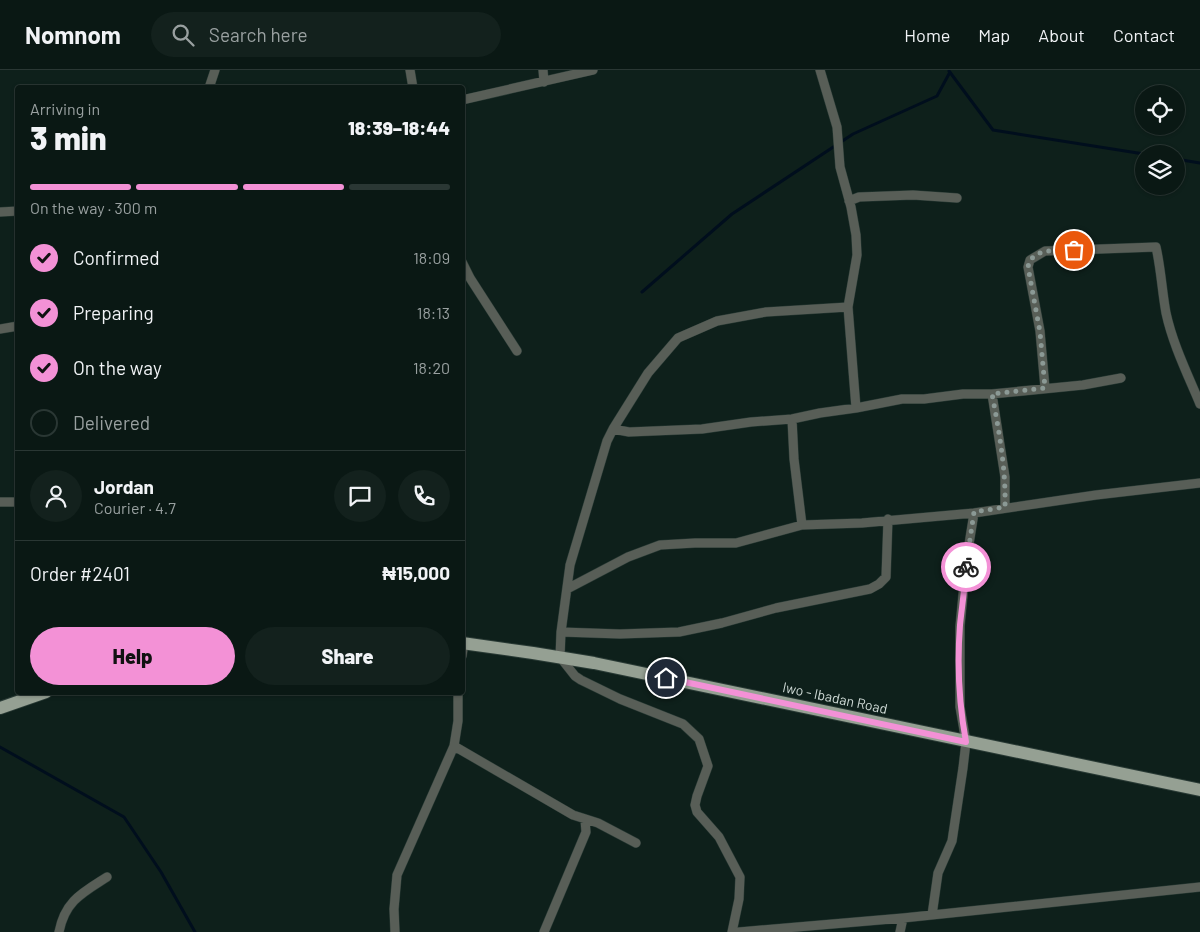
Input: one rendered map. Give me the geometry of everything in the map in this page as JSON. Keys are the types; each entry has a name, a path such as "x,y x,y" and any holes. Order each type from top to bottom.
{"main road":[{"name":"Iwo - Ibadan Road","path":"465,647 560,657 1200,790"},
{"path":"0,708 37,695"}],"street":[{"path":"210,85 215,70"},
{"path":"410,70 413,85"},
{"path":"543,70 544,82"},
{"path":"465,99 593,70"},
{"path":"820,70 837,127 840,167 856,235 857,255 848,307 856,408"},
{"path":"849,201 859,197 913,195 957,198"},
{"path":"0,212 15,211"},
{"path":"1045,388 1040,332 1028,267 1030,260 1045,251 1156,247 1166,313 1176,346 1200,404"},
{"path":"465,268 517,350"},
{"path":"732,932 739,899 740,877 718,837 697,812 695,805 696,796 708,766 699,739 683,724 581,680 560,657 560,632 570,565 607,441 648,373 678,338 717,320 766,312 848,307"},
{"path":"0,329 15,326"},
{"path":"613,429 629,432 702,429 751,422 792,419 902,399 924,399 963,394 992,394 1083,385 1121,378"},
{"path":"992,394 1005,477 1005,507"},
{"path":"792,419 794,459 802,525"},
{"path":"567,589 628,557 660,545 695,542 736,543 802,525 837,524 974,512 1005,507 1030,506 1096,495 1200,484"},
{"path":"0,502 15,502"},
{"path":"932,915 938,873 952,841 966,742 960,699 960,626 966,563 974,512"},
{"path":"560,632 620,634 679,632 722,623 776,608 870,589 886,577 888,520"},
{"path":"394,932 396,875 454,746 458,721 458,695"},
{"path":"454,746 573,815 598,823 636,843"},
{"path":"544,932 583,841 586,832 585,820"},
{"path":"59,932 69,904 82,892 107,877"},
{"path":"739,932 783,930 1200,887"},
{"path":"900,932 903,918"}],"waterway":[{"path":"949,71 993,130 1135,153"},
{"path":"642,292 732,214 853,134 937,96 950,72"},
{"path":"1185,160 1200,163"},
{"path":"0,747 124,817 161,872 195,932"}],"way so far":[{"path":"966,567 974,512 1005,507 1005,477 992,394 1045,388 1040,332 1028,267 1030,260 1045,251 1063,252 1074,250"}],"route":[{"path":"666,678 966,742 960,707 959,661 960,626 966,567"}]}
